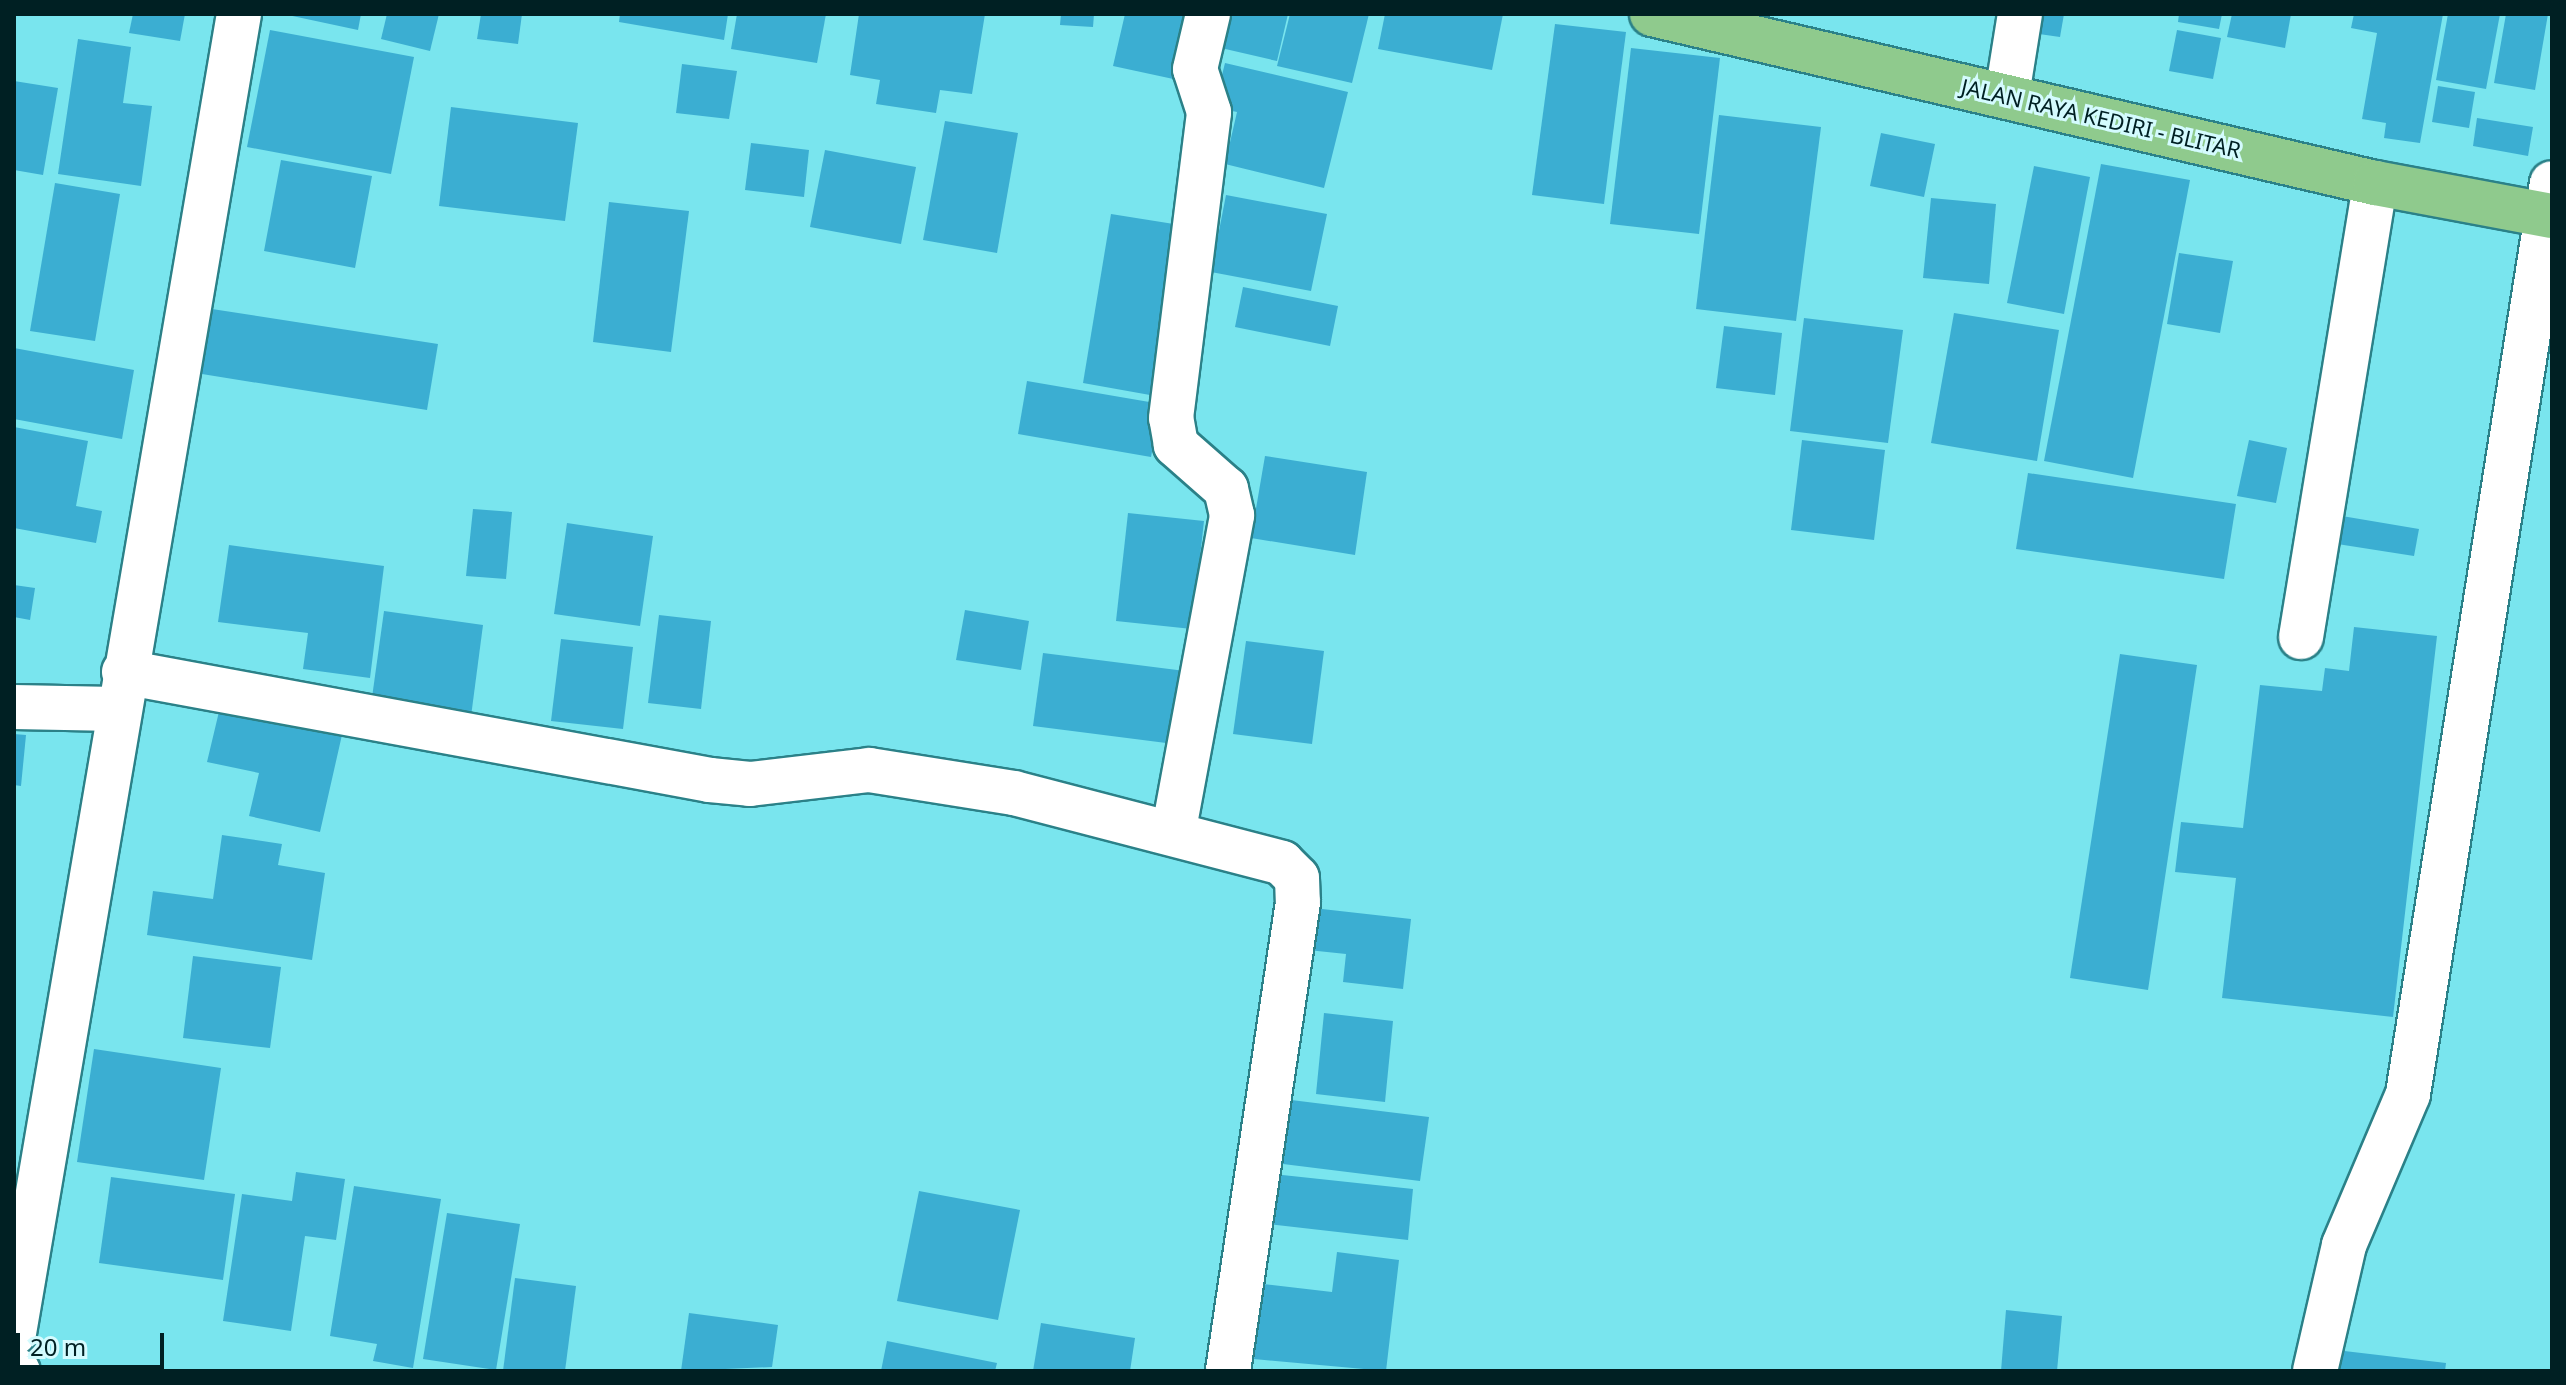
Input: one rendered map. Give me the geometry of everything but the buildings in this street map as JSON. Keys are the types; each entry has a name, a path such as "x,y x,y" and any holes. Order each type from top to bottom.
{"main road":[{"name":"JALAN RAYA KEDIRI - BLITAR","path":"1652,14 2375,183 2550,205"}],"street":[{"path":"14,1333 120,690 239,14"},
{"path":"1174,829 1232,515 1226,489 1176,445 1171,418 1209,112 1195,69 1208,14"},
{"path":"2007,95 2020,14"},
{"path":"2301,637 2375,183"},
{"path":"2315,1371 2344,1245 2408,1094 2550,205"},
{"path":"14,707 120,690 710,780 750,784 869,770 1174,829 1282,863 1297,878 1228,1371"}]}
